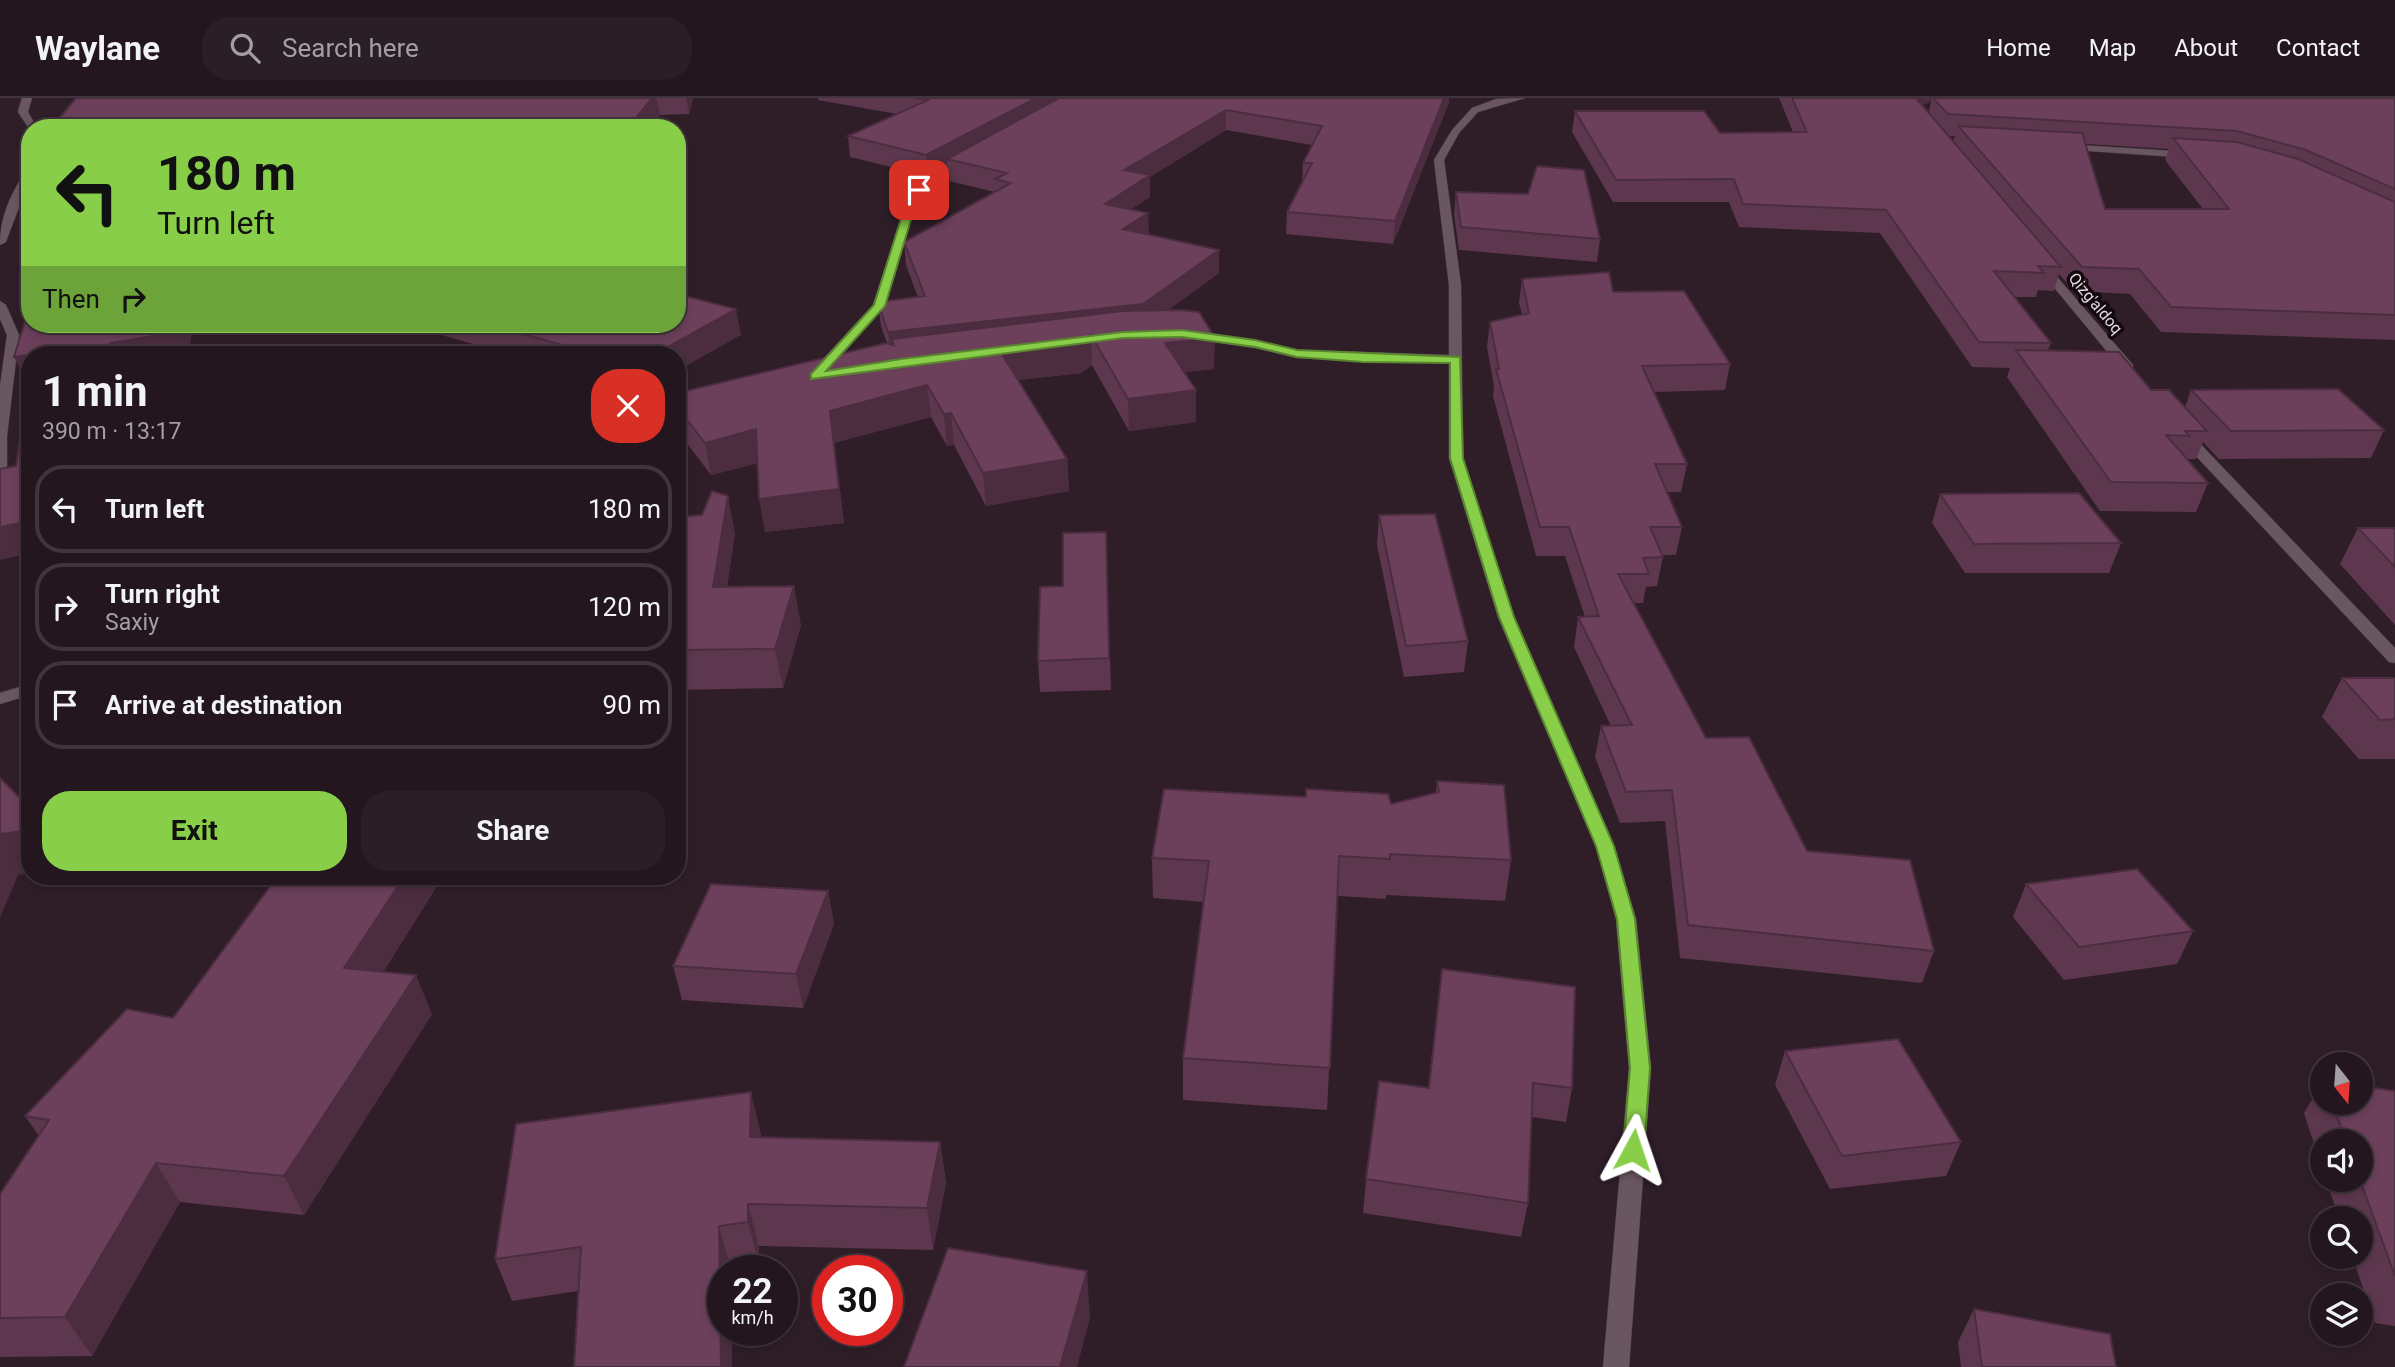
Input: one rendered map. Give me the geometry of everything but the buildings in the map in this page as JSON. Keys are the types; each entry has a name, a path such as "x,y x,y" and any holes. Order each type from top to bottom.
{"street":[{"path":"27,98 23,112 27,119"},
{"path":"1520,98 1496,102 1475,110 1455,132 1439,160 1455,285 1456,458 1506,617 1605,846 1626,919 1640,1068 1616,1367"},
{"path":"2054,146 2202,156"},
{"path":"840,372 809,378 879,306 911,203 919,190 984,152"},
{"path":"0,242 21,186"},
{"name":"Qizg'aldoq","path":"2036,259 2135,377"},
{"path":"0,305 13,335 0,436 0,525"},
{"path":"1182,333 1255,344 1297,354 1456,359"},
{"path":"2171,419 2395,658"},
{"path":"0,699 21,692"}],"route":[{"path":"919,190 911,203 879,306 815,376 901,362 1123,335 1182,333 1255,344 1297,354 1456,359 1456,458 1506,617 1605,846 1626,919 1640,1068 1633,1150"}]}
